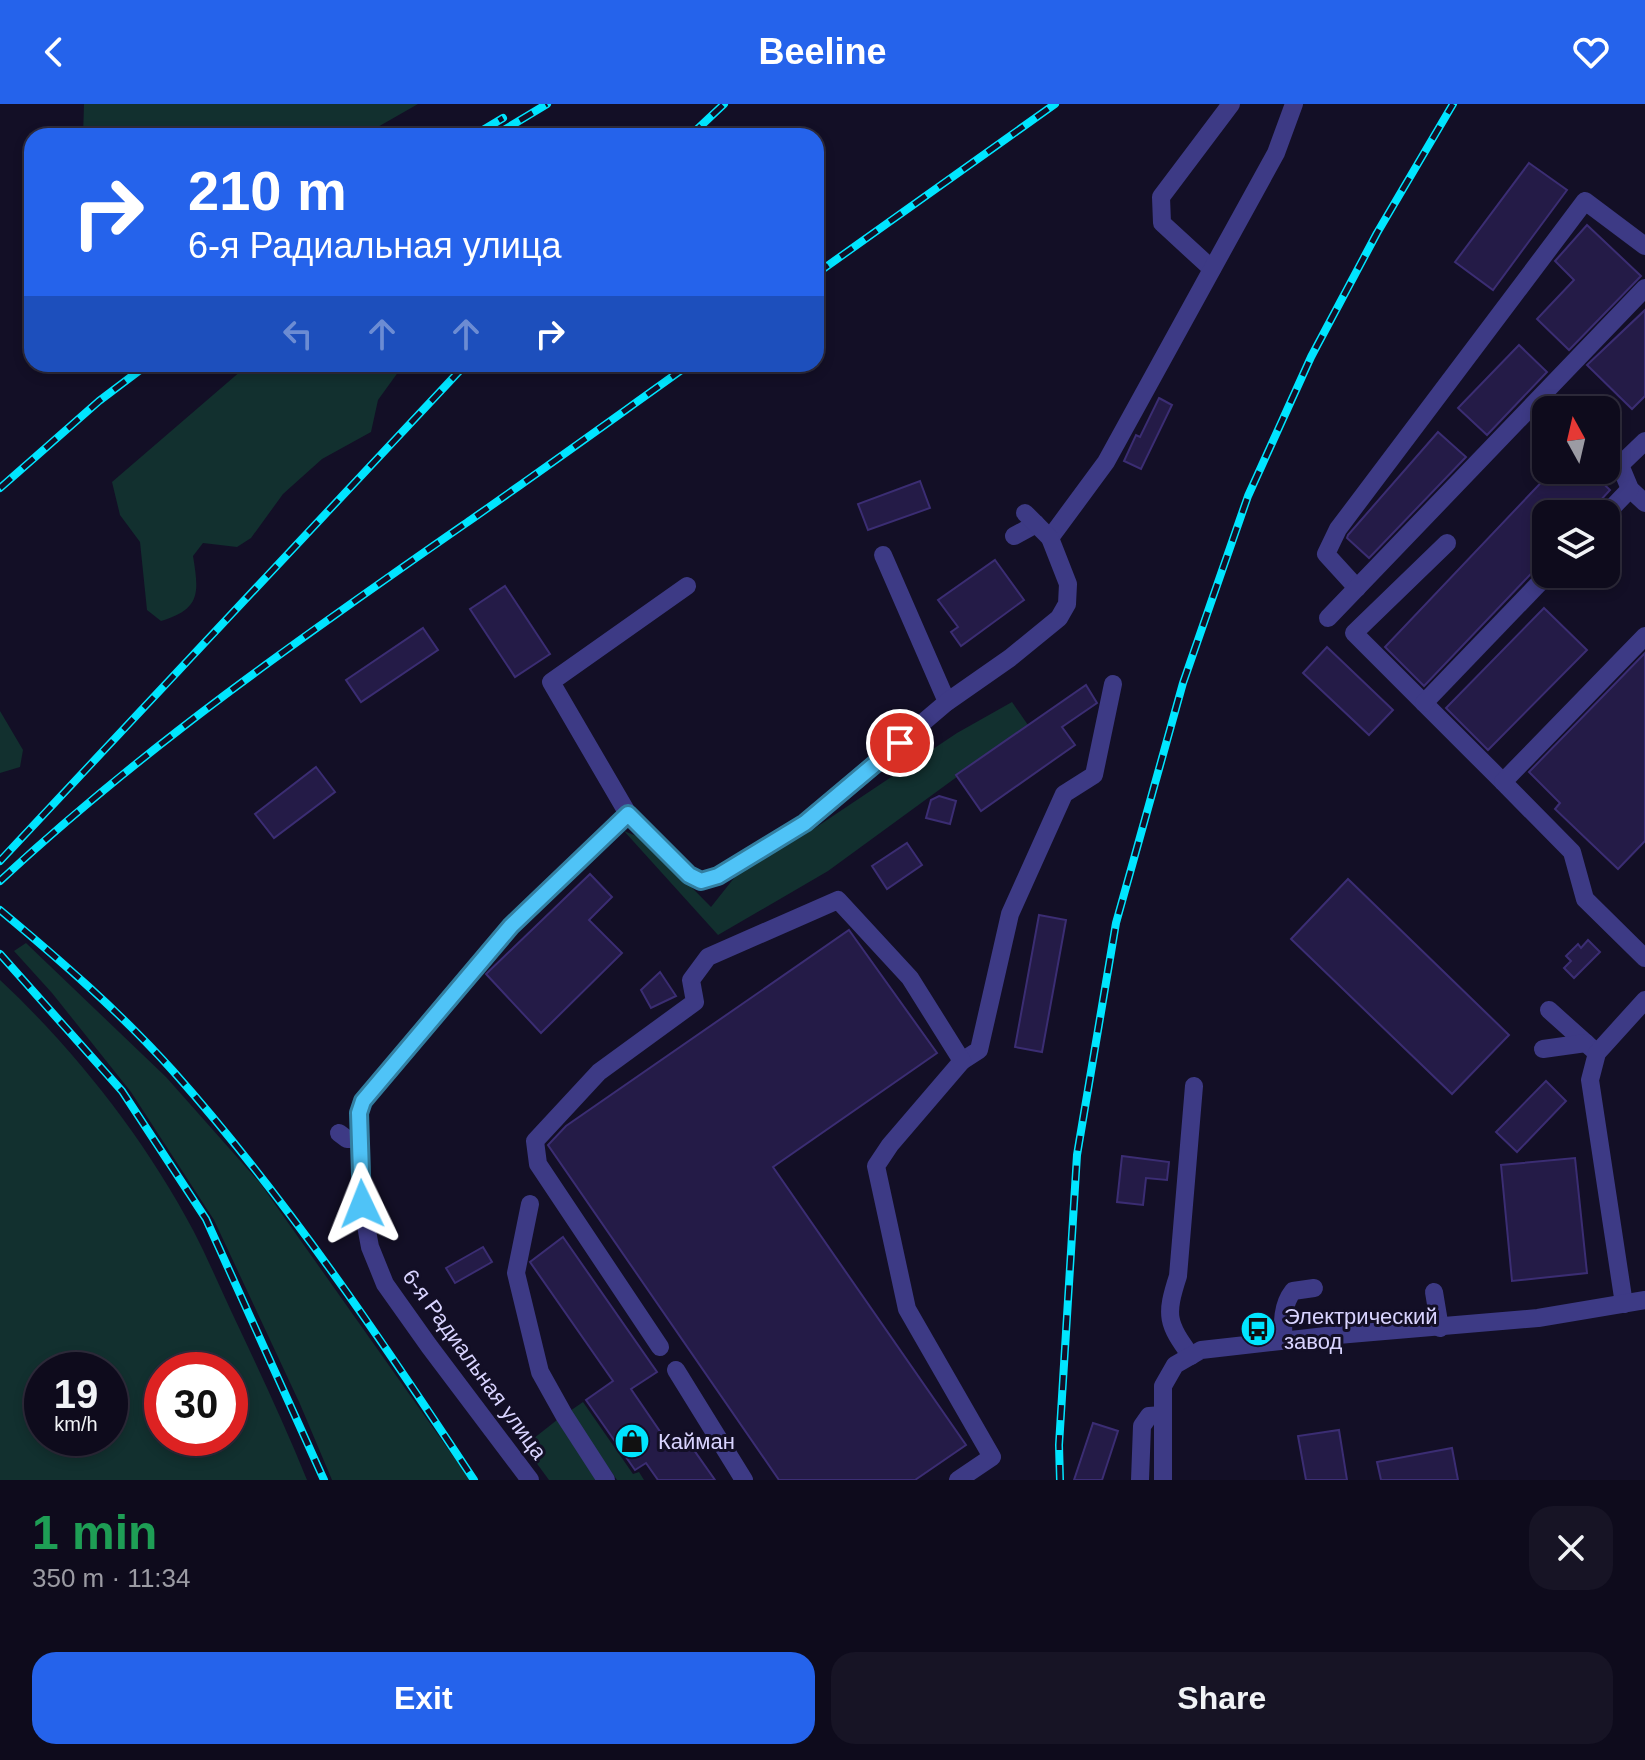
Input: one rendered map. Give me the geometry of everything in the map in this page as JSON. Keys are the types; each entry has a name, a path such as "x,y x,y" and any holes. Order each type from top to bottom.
{"street":[{"path":"1212,269 1162,223 1161,197 1231,104"},
{"path":"1050,538 1067,500 1106,462 1276,153 1294,104"},
{"path":"1357,588 1326,554 1338,529 1585,201 1645,246"},
{"path":"1328,618 1645,288"},
{"path":"1645,441 1620,465 1630,489 1645,503"},
{"path":"1619,500 1630,489"},
{"path":"687,586 551,682 628,814 689,875 701,881 718,876 805,823 947,702 1010,658 1059,618 1067,604 1068,584 1050,538 1031,518 1014,536"},
{"path":"1447,543 1354,633 1572,852 1585,899 1645,958"},
{"path":"883,555 947,702"},
{"path":"1424,703 1535,588"},
{"path":"1503,782 1645,636"},
{"path":"958,1480 992,1457 907,1309 876,1166 962,1061 979,1050 1010,914 1064,794 1094,775 1113,684"},
{"name":"6-я Радиальная улица","path":"530,1480 429,1346 392,1279 370,1247 362,1204 359,1113 363,1101 511,926 628,814"},
{"path":"660,1347 538,1164 535,1141 599,1072 695,1002 691,980 708,957 838,900 910,978 962,1061"},
{"path":"1543,1049 1591,1048 1645,1000"},
{"path":"1549,1010 1591,1048 1590,1080 1624,1304"},
{"path":"1191,1356 1169,1321 1171,1297 1178,1276 1194,1086"},
{"path":"339,1133 347,1139 360,1139"},
{"path":"530,1204 516,1273 540,1372 606,1480"},
{"path":"1284,1340 1282,1324 1288,1298 1293,1291 1314,1288"},
{"path":"1434,1292 1440,1328"},
{"path":"1163,1480 1163,1386 1175,1365 1201,1350 1538,1318 1645,1300"},
{"path":"676,1370 744,1480"},
{"path":"1140,1480 1142,1426 1149,1416 1162,1415"}],"green space":[{"path":"84,104 418,104 376,128 83,128"},
{"path":"240,372 398,372 378,400 371,432 322,459 283,494 251,538 237,547 203,543 193,556 196,580 194,598 184,611 161,621 147,610 140,542 120,515 112,482"},
{"path":"1012,702 1028,725 828,871 718,935 624,831 644,839 711,907 738,873 806,834 957,733"},
{"path":"0,711 23,750 20,767 0,773"},
{"path":"26,943 166,1077 260,1183 470,1480 332,1480 214,1220 131,1092 52,993 14,951"},
{"path":"0,980 55,1036 107,1097 174,1196 208,1261 307,1480 0,1480"},
{"path":"583,1402 633,1474 639,1472 644,1480 617,1480 570,1411"},
{"path":"557,1420 596,1480 549,1480 524,1446"}],"building":[{"path":"1529,163 1567,190 1493,290 1455,262"},
{"path":"1587,225 1641,276 1569,350 1537,319 1574,280 1555,261"},
{"path":"1645,310 1645,396 1632,409 1587,365"},
{"path":"1519,345 1547,372 1487,435 1458,408"},
{"path":"1159,398 1172,405 1141,469 1124,461"},
{"path":"1438,432 1466,457 1369,558 1347,538 1348,535"},
{"path":"920,481 930,508 868,530 858,504"},
{"path":"1540,484 1604,484 1610,490 1601,500 1532,500 1532,573 1424,686 1385,647"},
{"path":"995,560 1024,600 961,646 951,632 958,627 938,600"},
{"path":"505,586 550,654 515,677 470,609"},
{"path":"1544,608 1587,650 1488,750 1446,708"},
{"path":"423,628 438,650 361,702 346,680"},
{"path":"1327,647 1393,710 1369,735 1303,673"},
{"path":"1645,653 1645,841 1618,869 1555,809 1560,803 1529,772"},
{"path":"1086,685 1097,703 1062,727 1075,745 981,811 956,775"},
{"path":"316,767 335,792 274,838 255,814"},
{"path":"939,796 956,801 950,824 926,818 931,800"},
{"path":"907,843 922,865 887,889 872,866"},
{"path":"590,874 612,897 589,920 622,953 541,1033 486,974"},
{"path":"1348,879 1509,1035 1452,1094 1291,939"},
{"path":"1039,915 1066,920 1042,1052 1015,1047"},
{"path":"849,930 937,1053 773,1167 966,1445 915,1480 779,1480 548,1145 566,1126"},
{"path":"1588,940 1600,952 1574,978 1564,968 1571,961 1566,956 1578,944 1581,948"},
{"path":"660,972 676,996 651,1008 641,990"},
{"path":"1546,1081 1566,1101 1517,1152 1496,1132"},
{"path":"1122,1156 1169,1162 1167,1180 1146,1178 1143,1205 1117,1202"},
{"path":"1575,1158 1587,1273 1512,1281 1501,1165"},
{"path":"563,1237 657,1372 631,1389 670,1446 684,1436 715,1480 658,1480 646,1463 635,1470 586,1400 613,1381 530,1262"},
{"path":"483,1247 492,1262 455,1283 446,1268"},
{"path":"1093,1423 1118,1431 1102,1480 1074,1480"},
{"path":"1339,1430 1347,1480 1306,1480 1298,1436"},
{"path":"1452,1448 1458,1480 1381,1480 1377,1462"}],"railway":[{"path":"507,128 547,104"},
{"path":"698,128 724,104"},
{"path":"824,268 1055,104"},
{"path":"1060,1480 1059,1445 1077,1155 1116,923 1183,683 1248,496 1311,357 1377,233 1453,104"},
{"path":"486,128 503,118"},
{"path":"0,488 99,401 137,372"},
{"path":"0,861 458,372"},
{"path":"0,881 112,783 229,692 679,372"},
{"path":"0,910 132,1028 214,1119 331,1270 474,1480"},
{"path":"0,954 122,1091 206,1219 324,1480"}],"place":[{"name":"Электрический завод","path":"1258,1329"},
{"name":"Кайман","path":"632,1441"}],"route":[{"path":"362,1204 359,1113 363,1101 511,926 628,814 689,875 701,881 718,876 805,823 900,743"}]}
